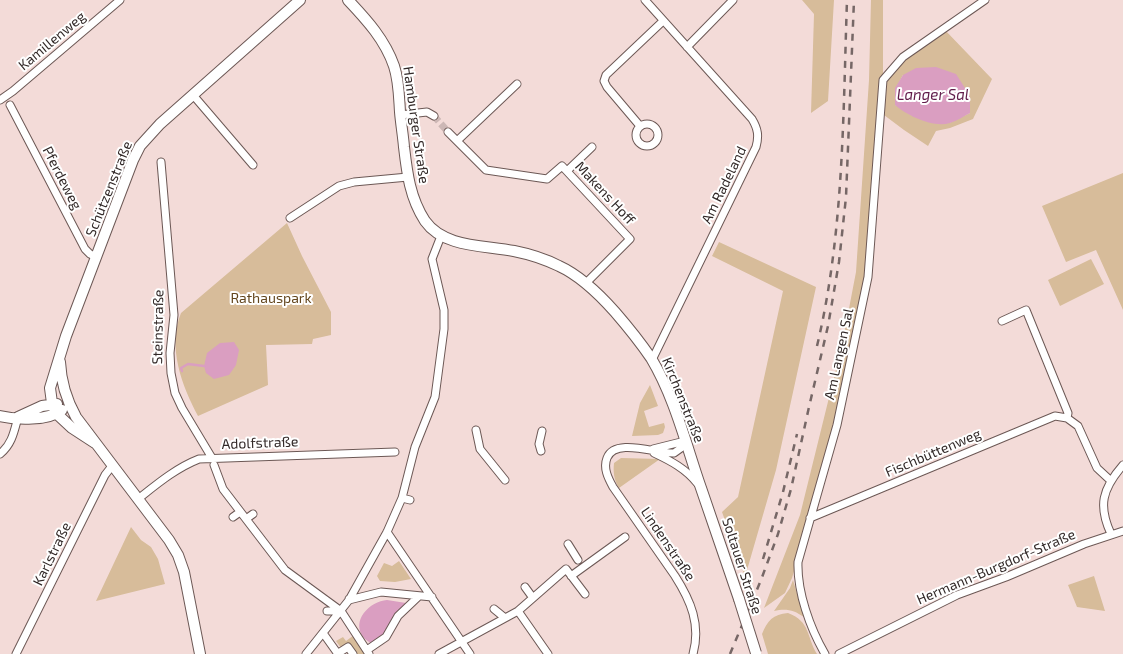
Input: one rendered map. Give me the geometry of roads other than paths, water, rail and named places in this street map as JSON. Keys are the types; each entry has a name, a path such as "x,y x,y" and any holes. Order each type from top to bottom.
{"street":[{"name":"Kamillenweg","path":"0,100 13,91 120,0"},
{"name":"Schützenstraße","path":"94,443 72,428 57,414 50,396 51,382 82,294 133,160 140,146 160,124 300,0"},
{"name":"Hamburger Straße","path":"348,0 375,31 390,55 395,68 398,84 400,115 408,177 414,200 426,222 441,236"},
{"name":"Am Radeland","path":"645,0 752,119 756,128 758,139 754,152 652,360"},
{"path":"687,47 733,0"},
{"name":"Am Langen Sal","path":"825,654 819,644 800,593 797,576 798,562 837,425 868,277 883,80 903,57 984,0"},
{"path":"640,126 607,87 604,81 606,75 663,21"},
{"path":"457,141 517,84"},
{"path":"192,95 253,166"},
{"name":"Pferdeweg","path":"10,105 85,249 90,254 97,257"},
{"path":"400,115 428,112 434,116"},
{"name":"Makens Hoff","path":"448,132 486,170 547,179 562,166 630,239 586,283"},
{"path":"567,171 592,147"},
{"name":"Steinstraße","path":"161,162 174,315 170,353 171,373 175,393 213,462 223,489 240,512 285,570 341,611"},
{"path":"290,218 339,186 354,182 408,177"},
{"path":"306,654 349,600 387,532 402,498 415,447 435,397 444,329 444,310 432,259 441,236"},
{"name":"Kirchenstraße","path":"441,236 456,241 515,251 559,266 586,283 609,305 627,326 652,360 667,391 701,488"},
{"path":"1002,321 1026,310 1068,413 1067,418 1078,426 1097,468 1111,481"},
{"name":"Schützenstraße","path":"60,356 61,380 68,404 94,443 169,540 178,555 184,572 200,654"},
{"path":"18,417 42,406 52,404 68,404"},
{"path":"0,416 47,418 57,414 68,404"},
{"name":"Fischbüttenweg","path":"810,518 1055,416 1067,418"},
{"path":"0,454 8,447 18,417"},
{"path":"476,430 480,449 505,480"},
{"path":"541,450 539,444 542,431"},
{"path":"649,450 685,441"},
{"name":"Lindenstraße","path":"649,450 628,447 613,450 609,455 606,465 607,474 610,482 675,576 691,605 695,621 693,654"},
{"path":"649,450 678,465 692,477 701,488"},
{"name":"Adolfstraße","path":"138,499 173,472 188,463 200,459 213,462 395,452"},
{"path":"1111,534 1105,520 1102,506 1104,495 1111,481 1123,465"},
{"name":"Karlstraße","path":"16,654 105,475 112,466"},
{"name":"Soltauer Straße","path":"701,488 756,654"},
{"path":"402,498 410,500"},
{"path":"233,517 240,512"},
{"path":"246,519 253,514"},
{"name":"Hermann-Burgdorf-Straße","path":"839,654 957,595 1006,577 1084,544 1123,531"},
{"path":"387,532 470,654"},
{"path":"571,576 625,537"},
{"path":"568,544 578,560"},
{"path":"439,654 518,611 566,569 585,594"},
{"path":"525,586 533,598"},
{"path":"349,589 349,600"},
{"path":"349,600 381,592 432,598"},
{"path":"341,611 368,652 386,637 398,616 418,596"},
{"path":"494,609 505,618"},
{"path":"327,611 341,611"},
{"path":"518,611 548,654"},
{"path":"323,633 337,654 348,647 353,654"}],"water":[{"name":"Langer Sal","path":"936,67 956,74 970,96 970,113 950,123 936,124 921,120 895,105 895,88 903,75 916,68"},
{"path":"234,342 239,350 236,365 229,375 214,379 206,373 204,366 207,353 220,343"},
{"path":"387,600 406,603 393,617 382,636 372,644 364,638 360,632 359,625 361,619 364,613 374,604"}],"waterway":[{"path":"182,371 181,368 188,364 204,366"}],"tunnel":[{"path":"434,116 448,132"}],"railway":[{"path":"817,346 833,260 841,174 847,0"},
{"path":"730,654 761,580 778,534 791,489 828,326 839,262 846,197 854,0"},
{"path":"763,559 783,492 797,434"}],"park label":[{"name":"Rathauspark","path":"271,298"}]}
